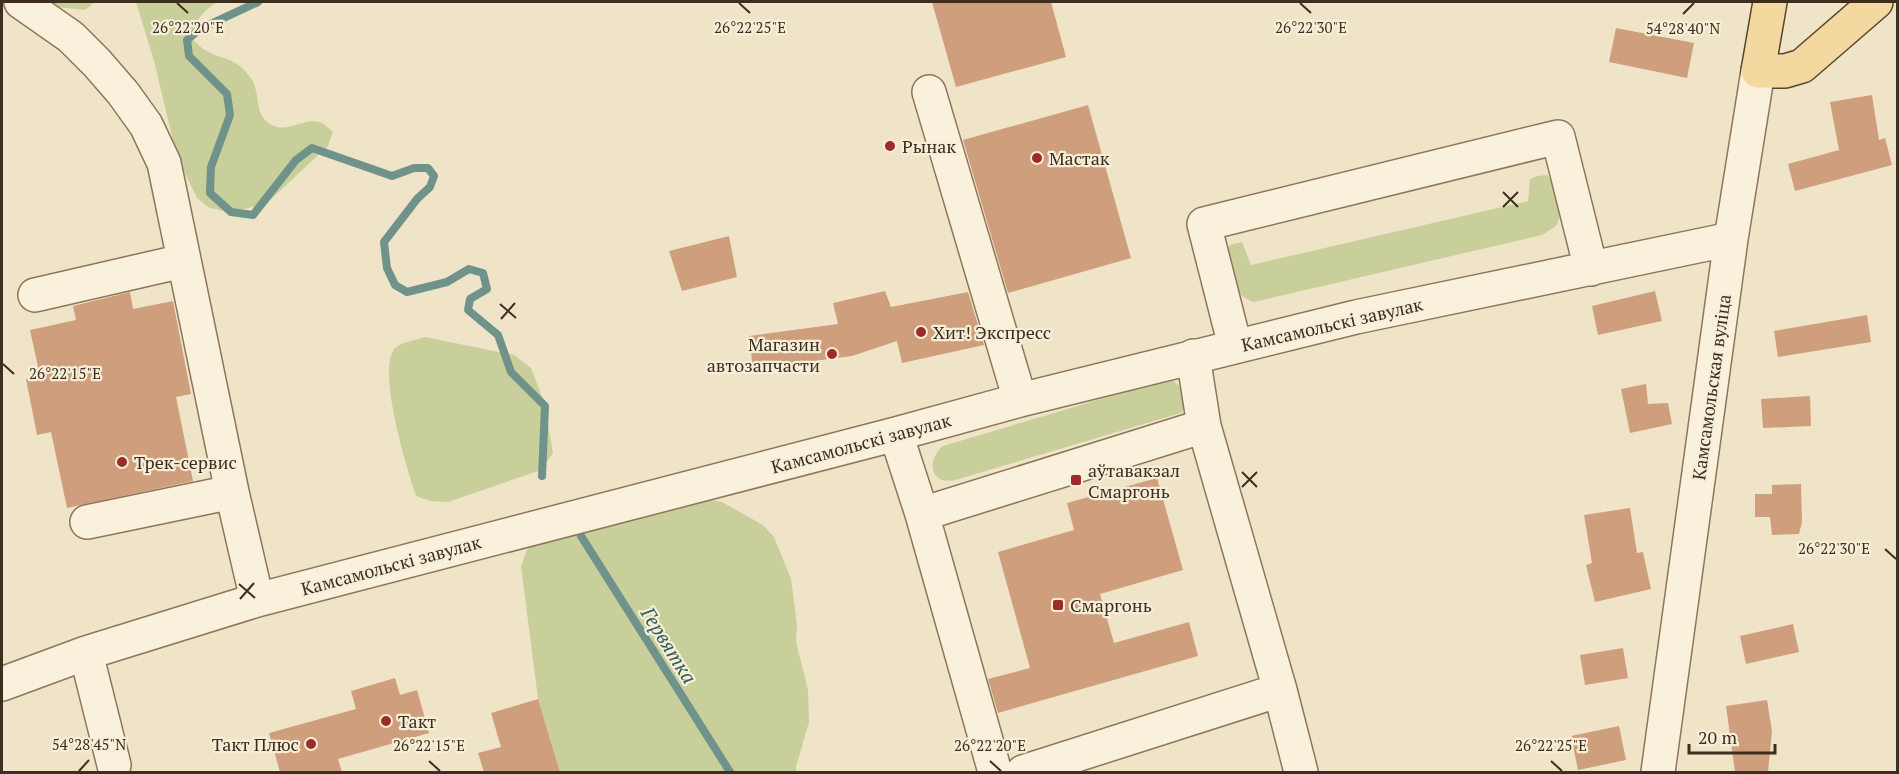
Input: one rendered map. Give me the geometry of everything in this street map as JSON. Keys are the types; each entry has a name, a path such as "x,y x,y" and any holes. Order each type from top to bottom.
{"main road":[{"name":"Камсамольская вуліца","path":"1758,71 1770,2"},
{"path":"1758,71 1785,70 1802,66 1876,2"}],"street":[{"path":"21,2 72,37 97,63 146,125 164,163 256,600"},
{"name":"Камсамольская вуліца","path":"1658,772 1731,239 1758,71"},
{"path":"930,92 1020,400"},
{"path":"1235,346 1204,224 1558,137 1591,268"},
{"name":"Камсамольскі завулак","path":"2,684 86,653 256,600 1020,400 1356,317 1731,239"},
{"path":"35,295 183,261"},
{"path":"1192,356 1204,426 1280,690 1301,772"},
{"path":"922,514 1204,426"},
{"path":"896,434 922,514 995,772"},
{"path":"87,522 232,492"},
{"path":"86,653 114,765"},
{"path":"1023,772 1280,690"}],"green space":[{"path":"45,2 95,2 85,10 57,7"},
{"path":"136,2 217,2 200,17 191,38 202,48 234,62 246,72 255,86 260,110 266,121 284,128 315,121 322,123 333,132 328,146 267,203 237,211 222,211 208,207 197,198 177,157 154,61"},
{"path":"1547,175 1555,187 1563,209 1556,226 1542,235 1254,302 1246,299 1236,290 1223,258 1230,245 1242,242 1251,265 1528,201 1530,179"},
{"path":"425,337 514,355 531,368 544,402 553,453 541,470 448,502 430,501 416,496 395,420 389,376 390,359 395,348"},
{"path":"1168,379 1179,386 1188,404 1181,413 952,481 942,480 934,473 934,458 943,446"},
{"path":"693,496 722,502 763,525 774,537 791,579 797,625 796,642 808,690 809,722 796,772 560,772 538,699 521,566 527,550 535,543"}],"building":[{"path":"932,2 1051,2 1066,57 956,87"},
{"path":"1616,28 1694,43 1687,78 1609,62"},
{"path":"1872,95 1879,140 1885,138 1892,165 1795,191 1788,164 1839,150 1830,102"},
{"path":"1088,105 1131,258 1008,293 963,140"},
{"path":"729,236 737,277 682,291 669,251"},
{"path":"885,291 891,307 968,292 984,345 902,363 897,341 852,356 753,369 749,336 838,324 833,303"},
{"path":"1655,291 1662,321 1598,335 1592,306"},
{"path":"130,292 133,309 173,301 191,394 176,397 193,481 67,508 51,432 37,435 26,379 40,376 30,330 76,320 73,306"},
{"path":"1867,315 1871,342 1778,357 1774,331"},
{"path":"1646,384 1648,404 1668,403 1672,424 1630,433 1621,389"},
{"path":"1810,396 1811,426 1763,428 1761,399"},
{"name":"Смаргонь","path":"1157,478 1183,570 1100,594 1114,643 1189,622 1198,656 998,713 988,679 1030,668 998,552 1074,530 1067,503"},
{"path":"1801,484 1802,522 1799,534 1772,535 1770,517 1755,517 1755,494 1772,494 1772,485"},
{"path":"1630,508 1637,553 1643,552 1651,589 1595,602 1586,565 1592,563 1584,515"},
{"path":"1793,624 1799,652 1746,664 1740,636"},
{"path":"1623,648 1628,678 1585,685 1580,655"},
{"path":"395,678 400,695 417,690 429,733 338,759 342,772 280,772 269,733 356,709 351,691"},
{"path":"538,699 560,772 484,772 478,753 501,747 491,713"},
{"path":"1767,700 1772,731 1768,772 1735,772 1726,706"},
{"path":"1619,726 1626,760 1578,770 1571,736"}],"waterway":[{"name":"Гервятка","path":"258,2 200,29 187,40 189,56 227,94 230,115 211,167 210,193 231,212 253,215 296,160 312,148 392,176 414,168 428,168 434,176 430,187 417,199 384,242 387,268 395,285 407,292 447,282 469,269 483,273 487,289 470,299 468,310 498,335 511,372 545,406 542,476"},
{"name":"Гервятка","path":"581,536 730,772"}],"place":[{"name":"Рынак","path":"890,146"},
{"name":"Мастак","path":"1037,158"},
{"name":"Хит! Экспресс","path":"921,332"},
{"name":"Магазин автозапчасти","path":"832,354"},
{"name":"Трек-сервис","path":"122,462"},
{"name":"аўтавакзал Смаргонь","path":"1076,480"},
{"name":"Смаргонь","path":"1058,605"},
{"name":"Такт","path":"386,721"},
{"name":"Такт Плюс","path":"311,744"}]}
